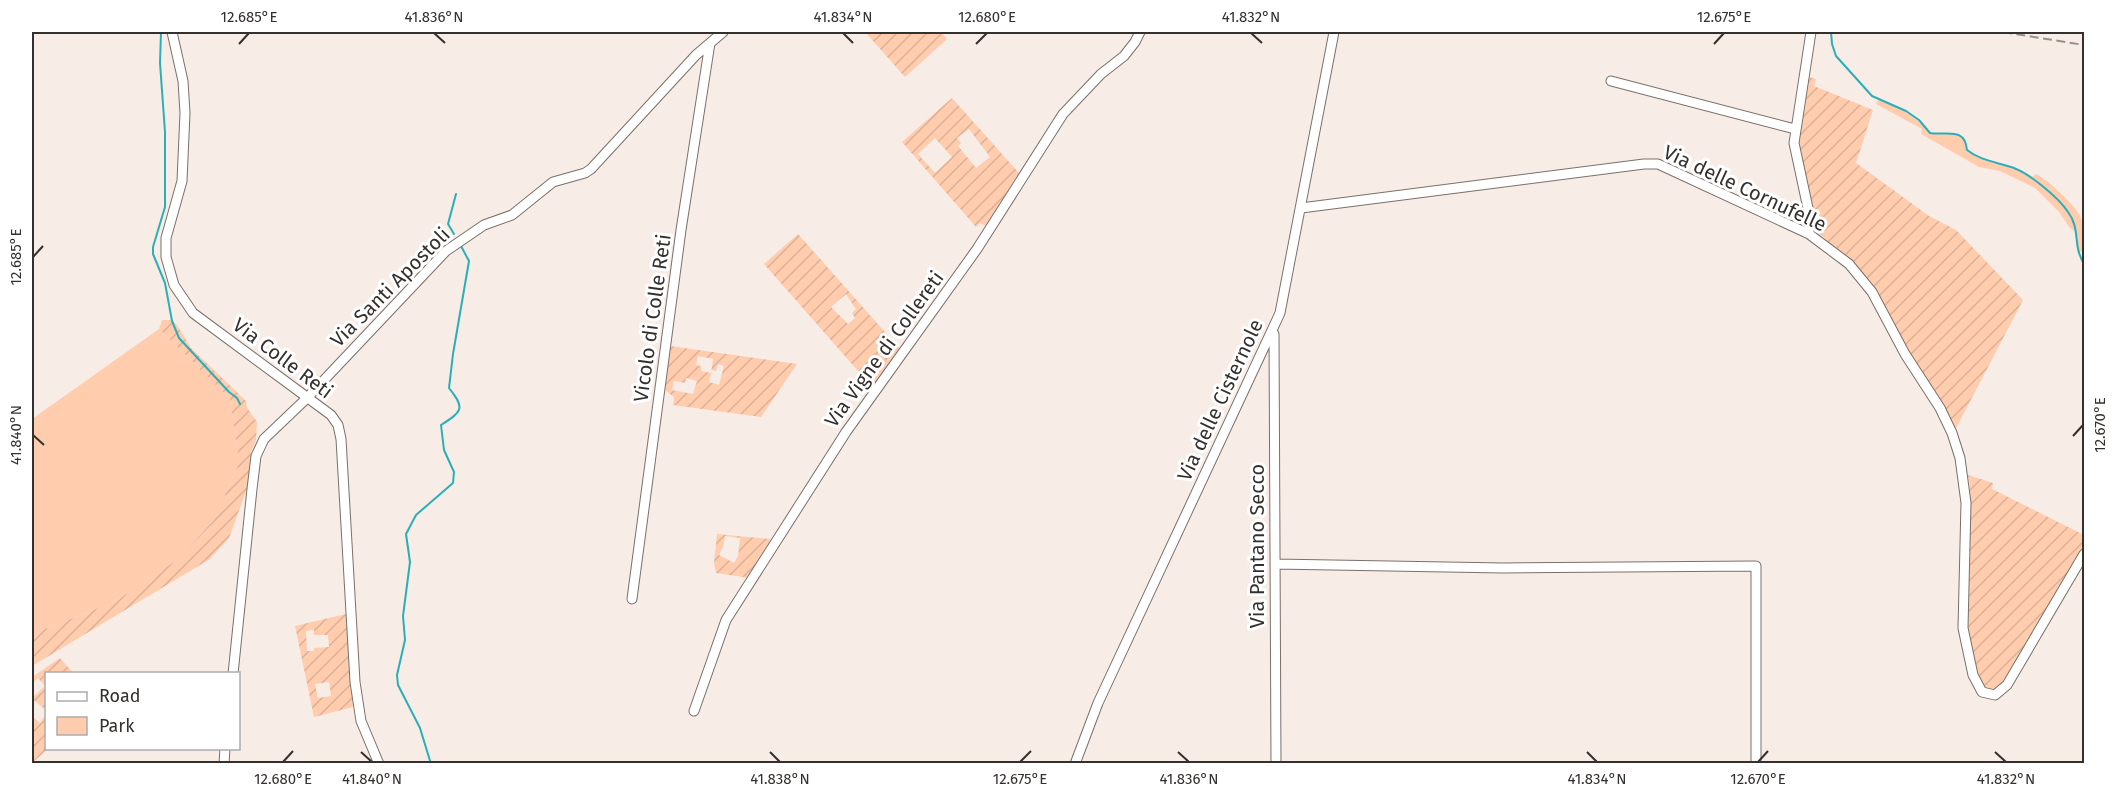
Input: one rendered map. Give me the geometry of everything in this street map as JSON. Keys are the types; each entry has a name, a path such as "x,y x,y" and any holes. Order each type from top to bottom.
{"street":[{"name":"Via Colle Reti","path":"172,32 183,81 185,106 181,187 166,242 166,261 171,278 184,303 196,315 333,418 340,434 354,674 361,722 378,764"},
{"name":"Via Santi Apostoli","path":"233,672 248,519 257,453 266,436 307,398 446,252 484,225 512,215 553,182 585,173 591,169 696,55 723,32"},
{"name":"Via Vigne di Collereti","path":"694,711 726,620 846,432 977,249 1063,114 1101,74 1124,56 1140,32"},
{"name":"Via delle Cisternole","path":"1075,764 1098,703 1280,313 1334,32"},
{"path":"1809,234 1810,216 1796,156 1795,129 1811,32"},
{"name":"Vicolo di Colle Reti","path":"632,599 681,230 710,43"},
{"path":"1611,81 1795,129"},
{"name":"Via delle Cornufelle","path":"1301,208 1658,164 1809,234 1844,259 1866,283 1902,350 1934,398 1949,427 1960,458 1966,490 1963,620 1971,665 1978,686 1987,695 1999,694 2013,677 2085,554"},
{"name":"Via Pantano Secco","path":"1274,329 1276,764"},
{"path":"1275,564 1503,568 1756,566 1756,764"}],"green space":[{"path":"865,32 941,32 947,39 905,77"},
{"path":"1806,76 1816,79 1814,86 1873,110 1856,163 1929,216 1956,230 2023,300 1954,432 1950,418 1938,396 1908,354 1872,283 1815,229 1810,216 1795,144"},
{"path":"952,98 1019,173 986,226 980,223 976,227 902,142","holes":["969,129 990,157 976,168 958,146 961,143 957,138","935,138 952,157 935,173 918,154"]},
{"path":"1878,100 1907,113 1930,133 1958,135 1965,143 1967,150 1982,159 2016,169 2031,178 2036,174 2041,177 2067,199 2080,216 2084,232 2084,249 2078,254 2076,232 2035,188 2000,171 1979,167 1921,134 1922,129 1876,104"},
{"path":"798,234 900,349 873,388 764,264","holes":["846,294 856,309 852,313 855,318 848,324 831,307"]},
{"path":"162,320 171,320 177,325 191,348 246,401 247,408 257,422 248,486 229,538 210,559 32,666 32,640 40,631 116,601 178,559 214,520 239,463 230,399 159,329"},
{"path":"159,329 230,399 239,463 214,520 178,559 116,601 40,631 32,640 32,419"},
{"path":"670,346 797,364 761,417 673,405 674,397 665,390","holes":["698,356 713,359 711,373 701,371 701,366 696,365","718,364 724,366 719,385 709,382 712,370 716,371","686,378 697,381 693,394 672,390 674,381 685,383"]},
{"path":"1968,475 1993,483 1992,489 2084,535 2081,551 2000,687 1994,692 1979,680 1968,646 1966,597 1970,487"},
{"path":"717,534 770,539 769,546 750,578 716,573 714,563","holes":["725,536 740,538 738,556 734,563 719,555"]},
{"path":"346,614 353,707 314,717 295,626","holes":["314,630 314,635 328,635 329,647 307,651 306,631","329,682 331,696 318,698 315,684"]},
{"path":"60,658 72,672 45,672 45,686 38,678 32,683 32,677"},
{"path":"45,686 45,709 32,699 32,694 34,696"},
{"path":"32,716 40,723 45,716 45,750 47,750 32,763"}],"waterway":[{"path":"161,32 165,207 153,254 165,283 172,321 179,338 237,398 240,404"},
{"path":"1831,32 1836,56 1872,96 1906,111 1919,120 1930,133 1958,135 1972,154 2021,171 2051,194 2064,206 2072,218 2078,250 2084,264"},
{"path":"454,234 448,224 456,194"},
{"path":"431,764 420,728 398,685 397,675 405,640 403,616 410,562 406,534 416,515 453,483 454,472 444,450 441,425 454,416 459,409 458,400 449,388 469,261 461,246"}],"railway":[{"path":"2003,32 2084,45"}]}
